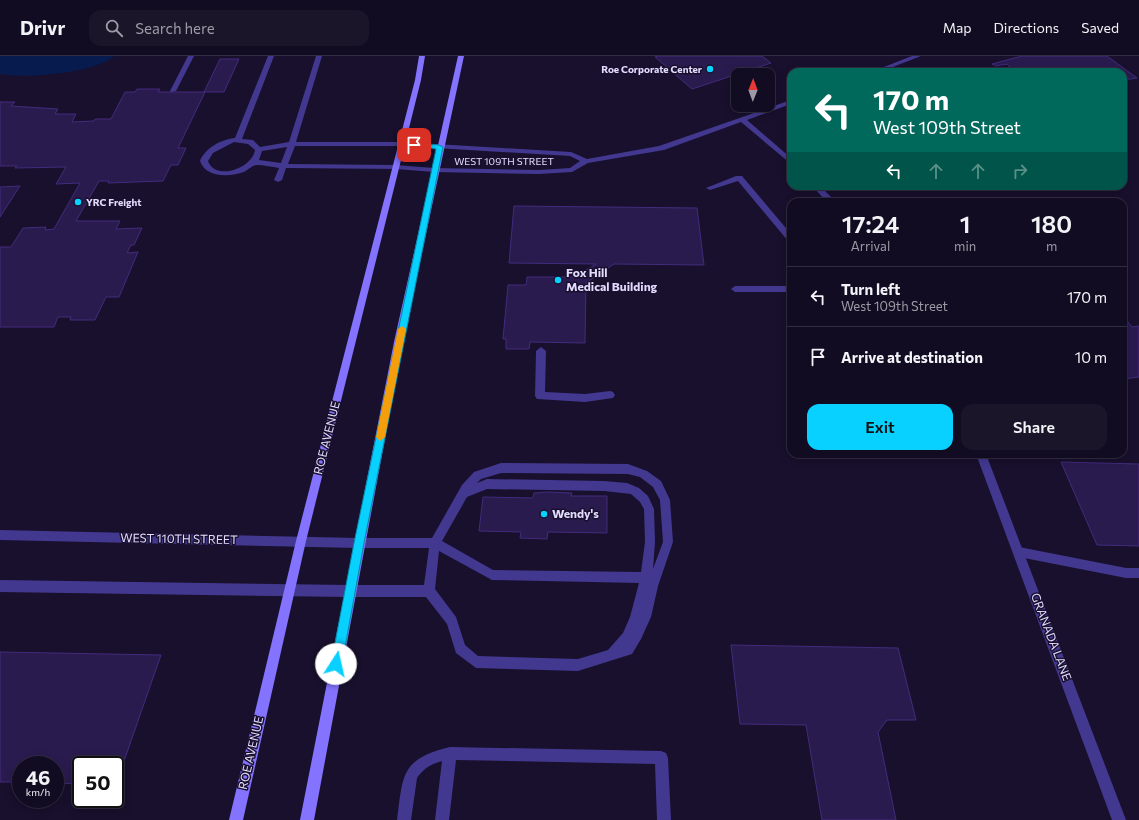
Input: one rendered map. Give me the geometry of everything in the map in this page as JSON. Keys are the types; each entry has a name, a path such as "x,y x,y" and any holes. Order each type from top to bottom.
{"main road":[{"name":"ROE AVENUE","path":"236,820 301,541 418,80 422,56"},
{"path":"307,820 359,543 434,170 460,56"}],"street":[{"path":"173,91 191,56"},
{"path":"238,140 271,56"},
{"path":"278,180 292,144 319,56"},
{"path":"885,68 918,56"},
{"name":"WEST 109TH STREET","path":"254,162 284,166 396,167 434,170 539,172 572,170 586,161 661,148 787,104"},
{"path":"743,120 787,158"},
{"path":"238,140 250,142 259,149 259,154 254,162 244,169 227,173 211,170 205,161 211,150 226,142 238,140"},
{"name":"WEST 109TH STREET","path":"259,149 292,144 402,144 571,154 586,161"},
{"path":"710,188 739,178 787,234"},
{"path":"820,190 828,198"},
{"path":"735,289 787,289"},
{"path":"541,351 540,396 585,398 610,394"},
{"name":"GRANADA LANE","path":"983,458 1119,820"},
{"path":"463,493 487,484 604,486 626,488 635,491 644,499 649,509 651,578 652,586 646,617 628,650 578,665 476,662 460,649 452,621 429,591 435,543 463,493 466,488 478,476 501,468 628,469 643,474 658,484 665,500 668,542 651,578"},
{"name":"WEST 110TH STREET","path":"0,536 359,543 435,543"},
{"path":"435,543 492,575 651,578"},
{"path":"1019,552 1126,573 1139,573"},
{"path":"0,586 429,591"},
{"path":"404,820 411,773 418,764 432,757 450,753 661,758 664,820"},
{"path":"442,820 450,753"}],"water":[{"path":"0,56 114,56 105,62 92,67 60,73 26,76 0,74"}],"building":[{"name":"Roe Corporate Center","path":"762,56 771,63 756,68 731,68 731,76 692,89 655,57"},
{"path":"1022,56 1107,56 1123,68 1006,68 1010,67 1007,64 996,66 992,64"},
{"path":"220,59 239,59 224,92 204,92"},
{"path":"1127,71 1137,78 1127,79"},
{"name":"YRC Freight","path":"137,89 160,89 158,92 205,92 178,148 186,148 178,165 171,165 163,181 108,183 109,181 99,181 76,221 120,221 116,229 142,228 134,245 131,245 127,253 138,252 119,297 106,297 95,320 70,320 71,317 58,317 54,327 0,327 0,247 11,247 23,228 46,227 45,230 54,229 80,183 56,184 66,167 15,168 17,166 0,166 0,102 15,102 11,106 58,109 55,114 76,114 72,122 94,121 95,119 111,119 125,92 135,92"},
{"path":"20,186 0,217 0,187"},
{"name":"Fox Hill Medical Building","path":"514,206 697,208 704,265 614,264 586,283 585,343 530,342 529,349 506,349 506,339 503,339 508,285 526,285 527,277 574,277 596,264 509,263"},
{"path":"1127,321 1132,327 1139,326 1139,377 1127,378"},
{"path":"1061,462 1139,464 1139,546 1097,545"},
{"name":"Wendy's","path":"534,493 572,493 571,496 607,496 607,533 548,532 547,539 520,538 521,532 479,531 483,497 533,498"},
{"path":"731,645 898,648 916,720 887,720 878,732 896,820 822,820 806,725 740,724"},
{"path":"0,652 161,655 124,761 124,756 72,756 72,784 64,783 64,756 12,756 12,782 0,782"}],"slow traffic":[{"path":"380,437 402,329"}],"place":[{"name":"Roe Corporate Center","path":"710,69"},
{"name":"YRC Freight","path":"78,202"},
{"name":"Fox Hill Medical Building","path":"558,280"},
{"name":"Wendy's","path":"544,514"}],"route":[{"path":"336,664 439,147 414,145"}]}
